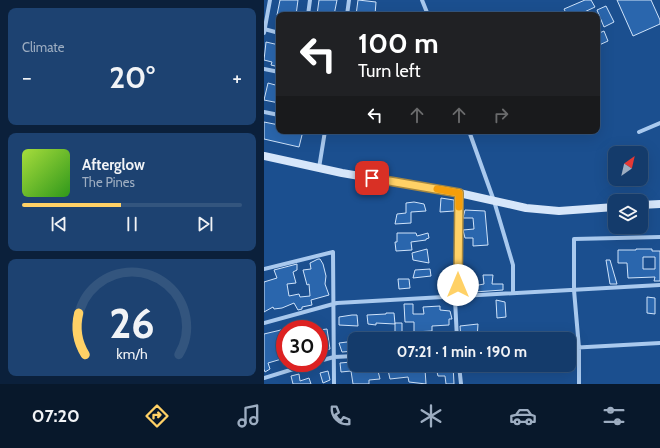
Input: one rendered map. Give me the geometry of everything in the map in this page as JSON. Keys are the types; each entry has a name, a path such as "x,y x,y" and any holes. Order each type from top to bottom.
{"street":[{"path":"270,0 264,30 276,32"},
{"path":"308,12 310,0"},
{"path":"347,12 349,0"},
{"path":"422,0 427,12"},
{"path":"264,69 276,71"},
{"path":"264,112 276,114"},
{"path":"639,132 660,123"},
{"path":"319,168 325,134"},
{"path":"470,134 494,201 513,265 513,293"},
{"path":"264,156 319,168 459,193 526,208 559,211 608,208"},
{"path":"457,332 455,296 458,285 459,193"},
{"path":"648,205 660,204"},
{"path":"579,384 579,348 574,290 574,239 660,237"},
{"path":"264,269 333,252 334,384"},
{"path":"264,323 334,304 660,285"},
{"path":"579,348 660,343"},
{"path":"328,359 348,356"},
{"path":"264,378 284,372"},
{"path":"459,372 460,384"}],"building":[{"path":"280,0 298,0 296,12 278,12"},
{"path":"319,0 337,0 335,12 317,12"},
{"path":"358,0 376,2 375,12 356,12"},
{"path":"585,0 591,0 595,7 584,12 566,12 564,9"},
{"path":"617,0 651,0 660,20 660,24 633,36"},
{"path":"606,6 614,22 604,27 600,17 600,12 598,12 597,10"},
{"path":"604,31 608,41 600,45 600,33"},
{"path":"266,42 276,44 276,66 271,65 272,62 264,60"},
{"path":"268,83 276,85 276,102 264,100"},
{"path":"264,122 276,124 276,134 302,134 299,147 264,139"},
{"path":"441,198 454,200 454,211 440,212"},
{"path":"414,202 424,204 426,211 411,212 411,223 395,224 397,214 406,213 406,203"},
{"path":"465,210 485,211 488,245 473,246 473,238 465,238 463,230 474,229 473,218 463,218"},
{"path":"397,233 416,233 417,236 428,233 429,238 426,240 411,242 412,250 396,251 395,242 397,242"},
{"path":"427,249 429,263 413,260 412,253"},
{"path":"652,249 652,251 660,251 660,281 654,281 655,277 628,278 627,263 618,263 618,250","holes":["643,257 655,257 655,269 643,269"]},
{"path":"320,259 323,264 326,276 325,284 329,295 311,300 312,305 302,307 302,309 298,310 294,303 282,308 274,309 273,307 264,312 264,282 277,278 274,270 297,264 297,270 293,272 296,283 287,284 289,296 299,294 300,297 310,296 309,284 307,285 303,270 311,269 310,263"},
{"path":"606,260 610,260 617,284 610,284"},
{"path":"430,269 431,276 413,278 415,270"},
{"path":"454,272 453,292 440,293 440,286 443,286 440,274"},
{"path":"483,275 493,275 492,284 503,284 503,290 474,292 473,286 484,284"},
{"path":"398,279 409,279 410,288 399,289"},
{"path":"647,297 655,298 655,314 647,313"},
{"path":"496,300 505,302 506,317 497,318"},
{"path":"404,304 413,304 413,314 424,314 423,307 440,306 440,310 450,311 452,319 449,319 449,325 432,326 432,331 414,332 414,322 405,322"},
{"path":"394,313 395,324 368,324 367,315"},
{"path":"357,315 358,326 339,325 339,317"},
{"path":"395,323 402,323 402,332 395,332"},
{"path":"478,324 477,332 460,332 460,326"},
{"path":"276,331 276,361 268,363 270,369 265,372 264,369 264,334"},
{"path":"328,336 330,349 328,350"},
{"path":"348,342 348,352 342,352 339,343"},
{"path":"348,362 348,371 341,372 340,363"},
{"path":"328,371 330,380 323,383 320,373"},
{"path":"351,372 378,372 380,379 369,380 369,384 353,384"},
{"path":"388,372 425,372 426,384 409,382 408,377 390,379"},
{"path":"437,372 453,372 454,384 446,384 445,376 438,376"},
{"path":"299,374 300,381 309,378 311,384 293,384 291,376"}],"slow traffic":[{"path":"437,189 459,193 459,207"}],"route":[{"path":"372,178 459,193 458,285"}]}
